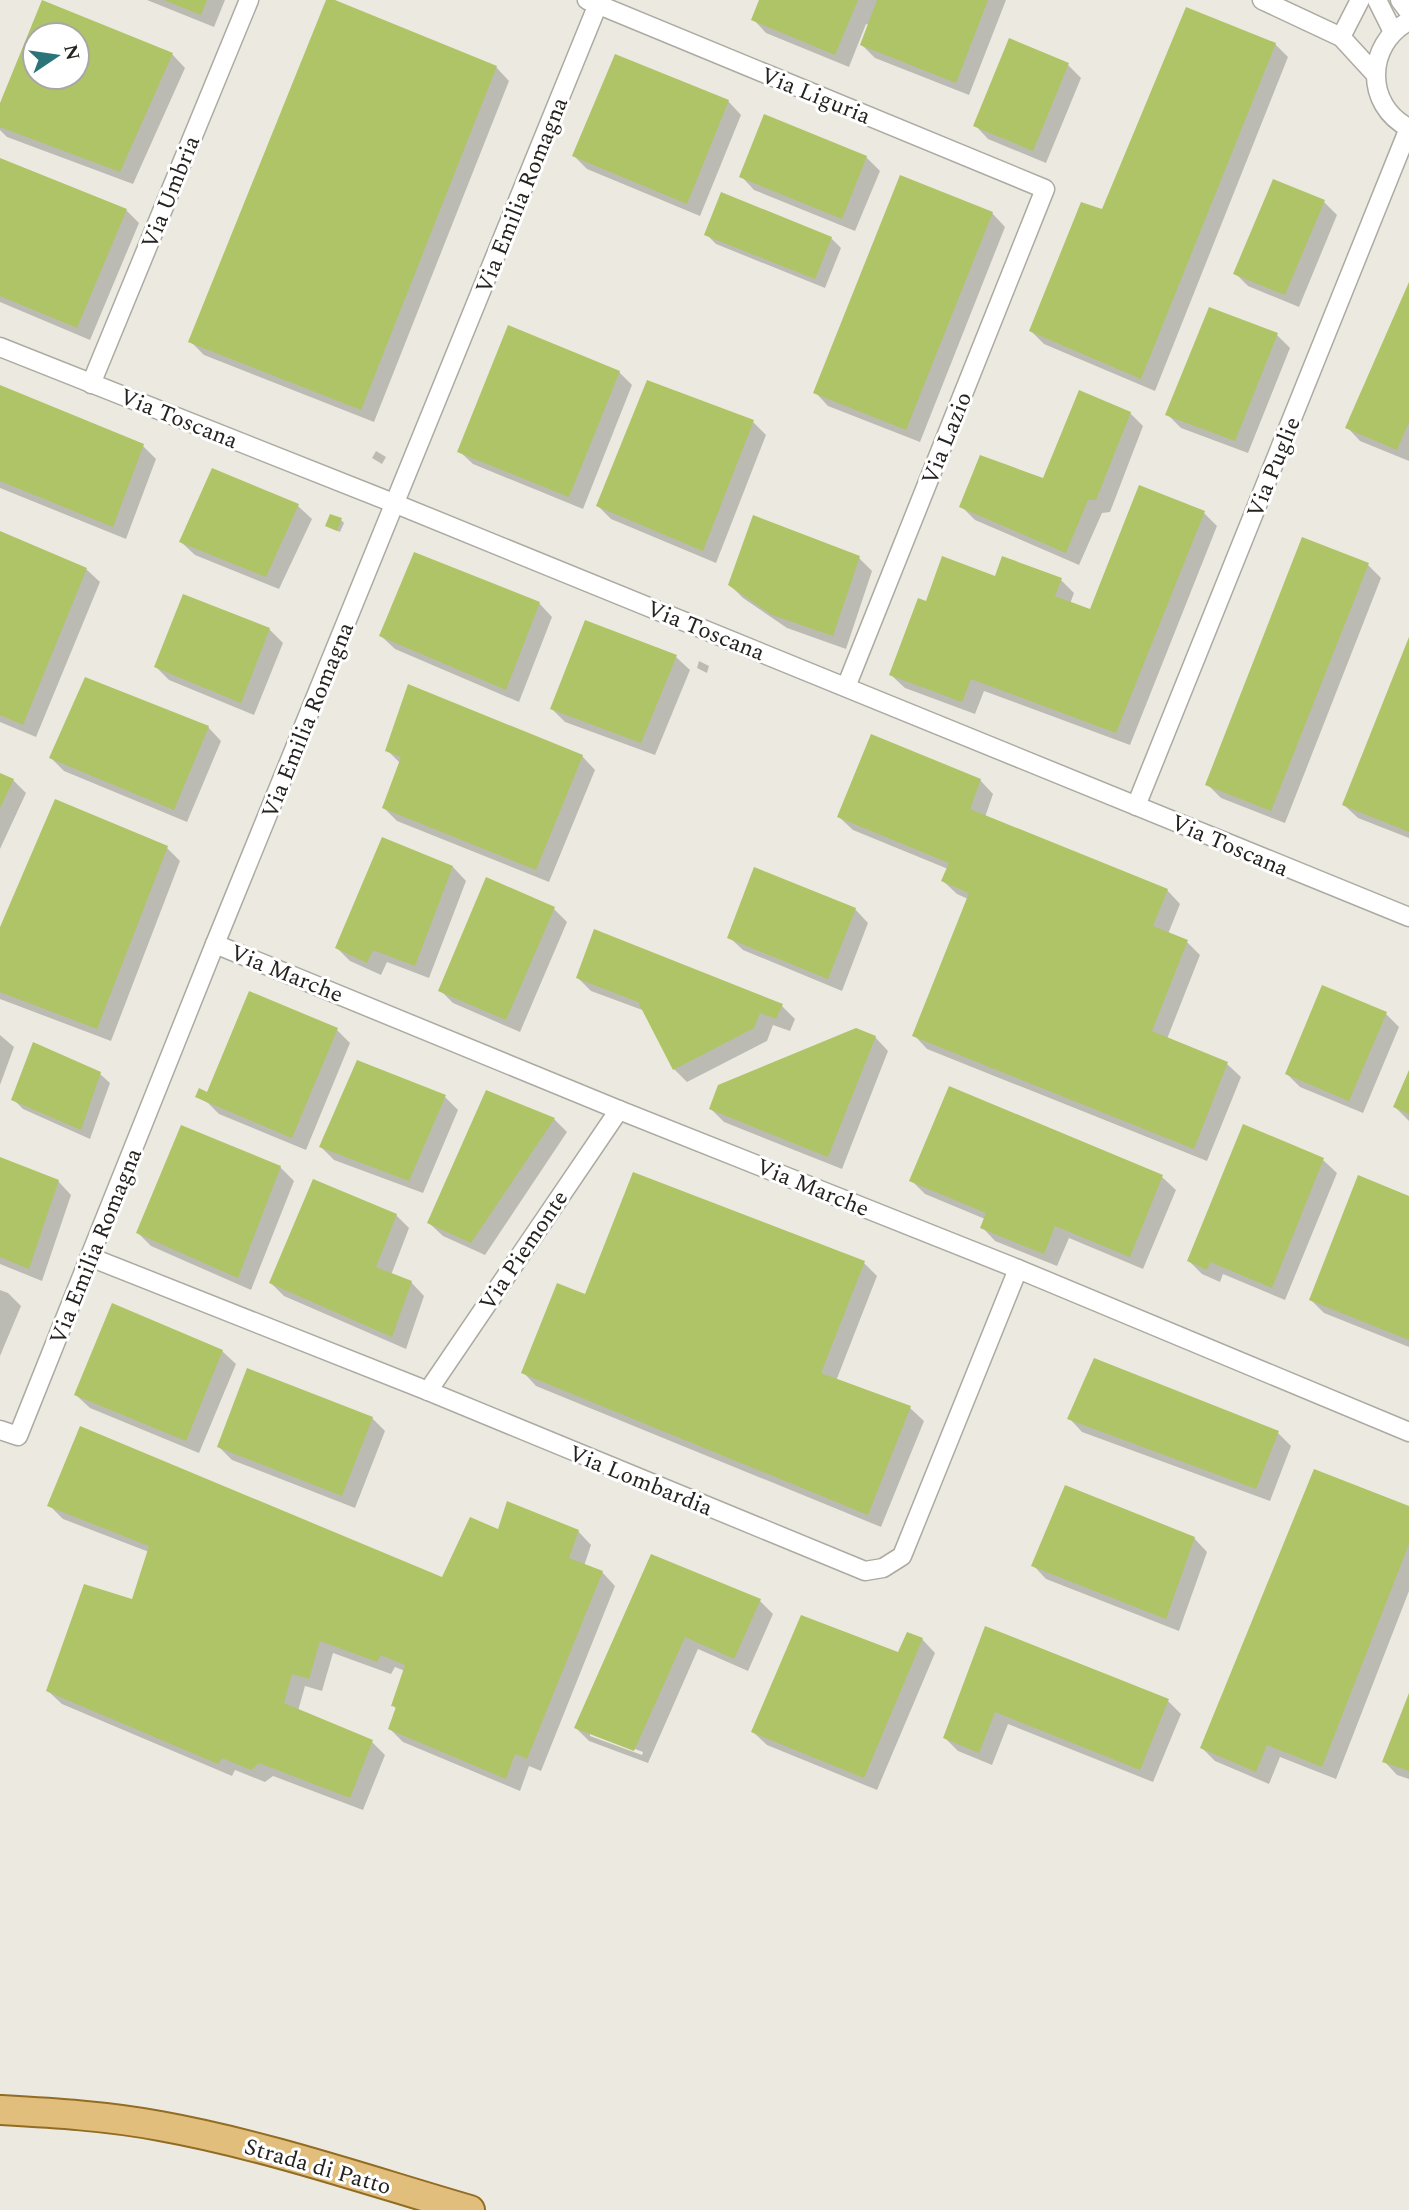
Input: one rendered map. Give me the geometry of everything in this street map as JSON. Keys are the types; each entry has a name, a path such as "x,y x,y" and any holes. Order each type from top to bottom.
{"main road":[{"name":"Strada di Patto","path":"0,2110 130,2121 207,2135 276,2152 470,2210"}],"street":[{"name":"Via Umbria","path":"91,384 249,0"},
{"path":"1262,0 1341,37 1375,74"},
{"path":"1341,37 1360,0"},
{"path":"1377,0 1393,32"},
{"path":"1400,0 1409,12"},
{"name":"Via Liguria","path":"592,2 1045,189"},
{"name":"Via Emilia Romagna","path":"0,1430 18,1436 215,944 396,503 592,2"},
{"path":"1409,21 1393,32 1380,50 1375,74 1381,100 1390,114 1409,128"},
{"name":"Via Puglie","path":"1136,806 1409,128"},
{"name":"Via Lazio","path":"846,687 1045,189"},
{"name":"Via Toscana","path":"0,347 396,503 1409,917"},
{"name":"Via Marche","path":"215,944 619,1110 1018,1269 1409,1432"},
{"name":"Via Piemonte","path":"428,1391 619,1110"},
{"name":"Via Lombardia","path":"90,1257 428,1391 859,1570 873,1571 893,1564 902,1556 1018,1269"}],"building":[{"path":"42,0 173,53 120,172 0,127 0,103 21,52 21,91 91,91 91,21 33,21"},
{"path":"164,0 207,0 201,15"},
{"path":"326,0 335,0 497,66 361,410 188,342"},
{"path":"759,0 858,0 835,55 751,20"},
{"path":"877,0 988,0 956,83 860,45"},
{"path":"1186,7 1276,43 1141,379 1029,331 1081,202 1102,209"},
{"path":"1009,38 1069,63 1033,151 973,126"},
{"path":"615,54 729,100 687,204 572,156"},
{"path":"764,114 867,156 842,219 739,177"},
{"path":"0,158 127,209 77,328 0,296"},
{"path":"900,175 993,212 906,430 813,393"},
{"path":"1273,179 1325,200 1285,295 1233,274"},
{"path":"721,192 832,237 815,279 704,235"},
{"path":"1409,282 1409,422 1397,450 1345,428"},
{"path":"1209,307 1278,333 1235,441 1165,415"},
{"path":"508,325 620,371 569,497 457,452"},
{"path":"647,380 754,420 703,551 596,506"},
{"path":"0,385 144,444 113,527 0,481"},
{"path":"1079,390 1131,412 1096,500 1088,500 1066,553 959,507 980,455 1043,478"},
{"path":"212,468 299,504 266,577 179,542"},
{"path":"1139,485 1205,511 1116,733 971,679 962,702 889,675 918,598 926,601 942,556 995,576 1002,556 1062,578 1055,596 1090,609"},
{"path":"330,514 342,518 337,531 325,526"},
{"path":"753,515 860,556 833,636 772,615 728,585"},
{"path":"0,531 87,568 23,725 0,715"},
{"path":"1302,537 1369,563 1271,811 1205,785"},
{"path":"414,552 540,602 506,690 379,636"},
{"path":"183,594 270,628 241,703 154,667"},
{"path":"585,620 677,655 641,743 550,709"},
{"path":"1409,637 1409,832 1342,805"},
{"path":"85,677 209,726 174,810 49,758"},
{"path":"408,684 583,755 536,870 382,808 401,757 385,751"},
{"path":"871,734 981,779 970,809 1168,889 1153,926 1188,940 1152,1031 1228,1062 1194,1149 912,1036 969,893 941,881 949,863 837,817"},
{"path":"0,773 14,779 0,808"},
{"path":"55,799 168,846 97,1029 0,992 0,927"},
{"path":"382,837 453,866 415,966 373,950 367,963 335,948"},
{"path":"754,867 856,908 828,979 727,938"},
{"path":"486,877 555,907 506,1020 438,991"},
{"path":"594,929 783,1004 776,1019 760,1013 754,1028 673,1070 638,1002 576,978"},
{"path":"1322,985 1387,1012 1349,1101 1285,1074"},
{"path":"249,991 338,1028 292,1138 195,1097 199,1088 207,1092"},
{"path":"856,1028 876,1036 828,1157 709,1109 718,1085"},
{"path":"33,1042 101,1072 81,1130 11,1100"},
{"path":"357,1060 446,1095 409,1181 319,1147"},
{"path":"1409,1070 1409,1114 1393,1107"},
{"path":"949,1086 1163,1175 1130,1257 1055,1226 1044,1254 980,1228 986,1213 909,1181"},
{"path":"486,1090 555,1118 471,1243 427,1223"},
{"path":"1243,1124 1324,1158 1272,1288 1210,1262 1207,1270 1187,1261"},
{"path":"181,1125 281,1166 238,1278 136,1233"},
{"path":"0,1157 59,1180 29,1269 0,1257"},
{"path":"633,1172 865,1261 821,1373 911,1406 868,1515 521,1373 557,1283 585,1294"},
{"path":"1358,1175 1409,1196 1409,1340 1309,1300"},
{"path":"313,1179 397,1214 376,1267 412,1281 392,1337 269,1283"},
{"path":"112,1303 223,1350 186,1441 74,1395"},
{"path":"1094,1358 1279,1431 1256,1489 1067,1419"},
{"path":"247,1368 373,1417 342,1496 217,1447"},
{"path":"80,1426 442,1577 470,1517 498,1529 507,1501 579,1530 569,1558 603,1571 527,1759 515,1754 506,1779 388,1729 396,1707 391,1706 405,1665 381,1655 377,1662 320,1641 309,1679 292,1674 284,1703 373,1740 350,1798 259,1763 251,1770 222,1758 218,1764 46,1691 84,1584 132,1599 149,1546 47,1506"},
{"path":"1314,1469 1409,1506 1409,1544 1322,1767 1267,1745 1256,1772 1200,1748"},
{"path":"1065,1485 1195,1537 1166,1619 1031,1566"},
{"path":"651,1554 761,1599 734,1659 685,1637 634,1751 574,1728"},
{"path":"801,1615 898,1652 907,1632 923,1638 864,1778 751,1732"},
{"path":"985,1626 1169,1699 1140,1770 995,1712 979,1753 943,1738"},
{"path":"1409,1693 1409,1771 1382,1762"}]}
